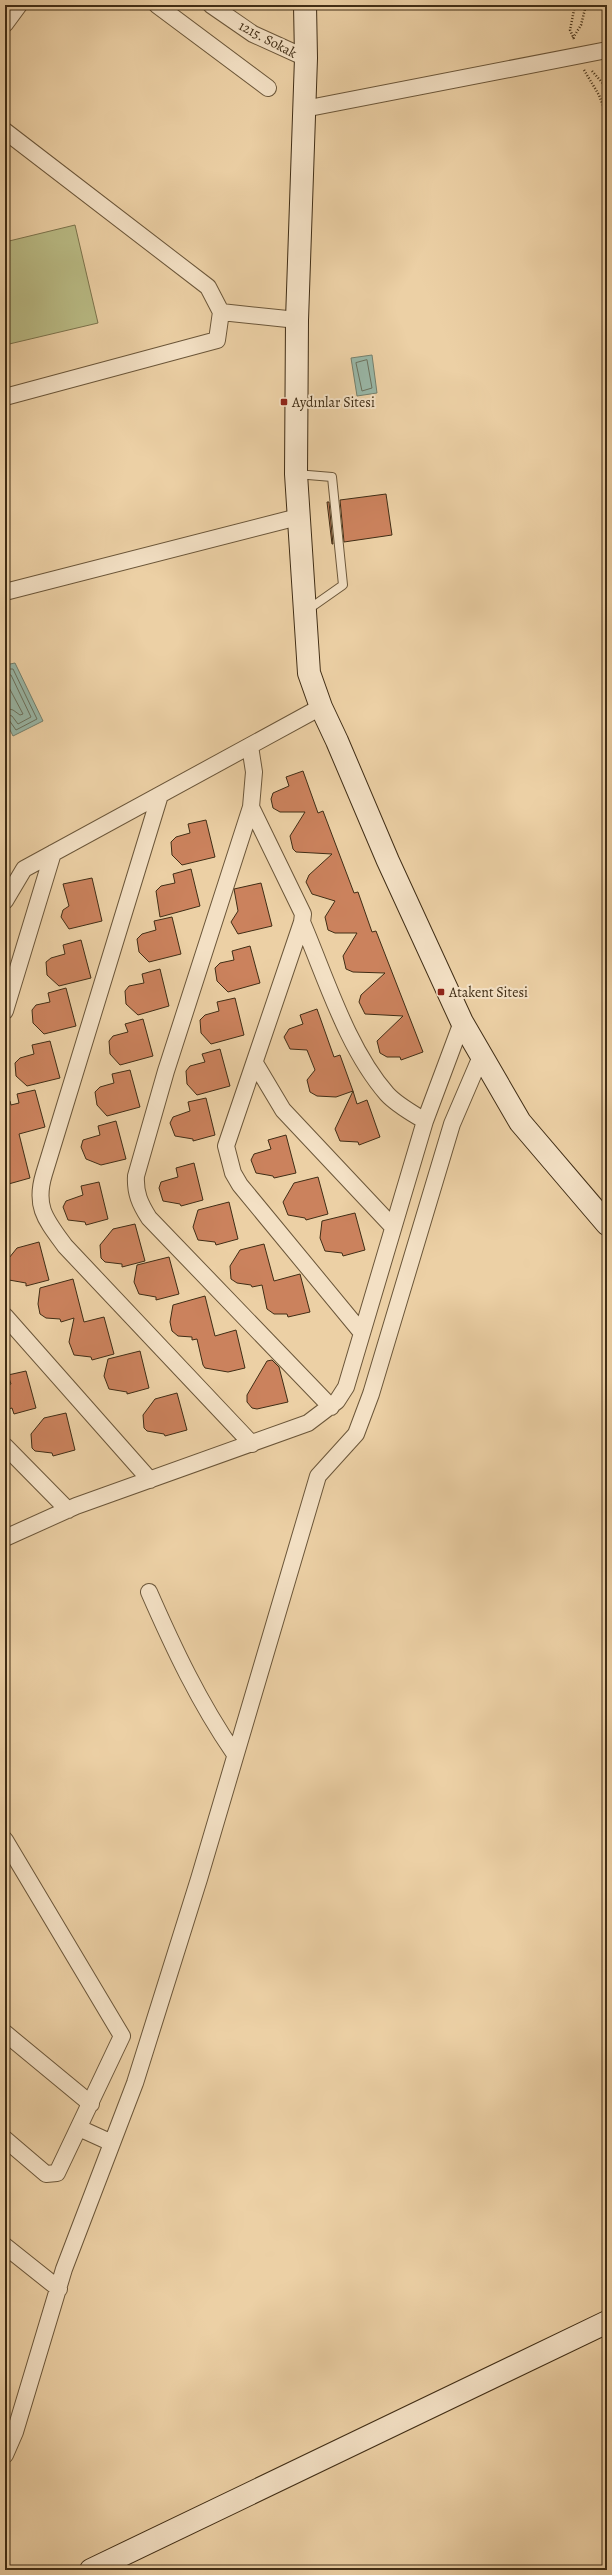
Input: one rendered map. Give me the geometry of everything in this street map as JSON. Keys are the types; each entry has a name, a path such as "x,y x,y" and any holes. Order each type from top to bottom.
{"main road":[{"path":"306,5 306,58 297,320 296,474 310,673 321,707 462,1022 482,1054 520,1122 607,1224"},
{"path":"91,2570 607,2322"}],"street":[{"path":"5,24 19,5"},
{"path":"157,5 268,88"},
{"name":"1215. Sokak","path":"211,5 253,34 306,58"},
{"path":"304,109 607,50"},
{"path":"5,131 208,286 221,312 217,340 5,397"},
{"path":"221,312 297,320"},
{"path":"5,592 298,517"},
{"path":"5,901 24,869 321,707"},
{"path":"250,746 254,772 250,807 166,1071 136,1176 135,1186 141,1207 149,1218 331,1407"},
{"path":"160,795 44,1174 40,1199 42,1212 65,1246 252,1444"},
{"path":"250,807 303,914 302,922 226,1146 233,1173 362,1333"},
{"path":"5,1011 53,853"},
{"path":"302,922 354,1043 371,1073 388,1096 424,1121"},
{"path":"5,1538 68,1510 308,1424 331,1407 346,1387 424,1121 462,1022"},
{"path":"5,2454 16,2432 64,2269 135,2083 199,1879 234,1753 318,1476 356,1434 371,1394 452,1124 482,1054"},
{"path":"255,1063 292,1120 393,1227"},
{"path":"5,1316 150,1480"},
{"path":"5,1446 68,1510"},
{"path":"149,1592 184,1671 210,1719 234,1753"},
{"path":"5,1840 122,2036 57,2173 46,2174 5,2139"},
{"path":"5,2033 90,2104"},
{"path":"79,2128 112,2143"},
{"path":"5,2246 59,2289"}],"lane":[{"path":"296,474 332,477 343,585 305,611"}],"path":[{"path":"575,5 570,30 574,38 581,25 586,5"},
{"path":"607,88 595,72 584,68 584,73 599,95 607,116"}],"green space":[{"path":"75,225 98,323 5,345 5,242"}],"water":[{"path":"372,355 377,393 357,396 351,358"},
{"path":"15,663 43,721 13,736 5,720 5,665"}],"building":[{"path":"386,494 392,535 344,542 340,500"},
{"path":"327,502 329,502 333,544 332,544"},
{"path":"303,771 318,813 323,811 354,893 358,892 372,932 376,931 423,1052 401,1060 400,1057 387,1057 380,1053 377,1041 403,1016 365,1014 359,1002 361,995 385,973 353,972 346,969 343,956 357,933 335,933 328,930 325,917 335,901 312,894 306,882 309,875 332,854 296,852 293,849 290,836 305,812 280,812 273,808 271,799 273,793 289,786 286,777"},
{"path":"206,820 215,857 182,865 172,855 171,842 176,837 190,833 188,824"},
{"path":"191,869 200,906 160,917 156,891 161,886 175,883 173,874"},
{"path":"92,878 102,921 69,929 61,917 63,910 69,906 63,884"},
{"path":"261,883 272,926 238,934 231,922 238,911 234,889"},
{"path":"172,917 181,954 149,962 139,952 137,939 142,934 156,930 154,921"},
{"path":"81,940 91,978 59,986 47,975 46,962 51,958 65,954 63,945"},
{"path":"250,946 260,983 228,992 217,981 215,968 220,963 234,960 232,951"},
{"path":"160,969 169,1006 138,1015 126,1004 125,991 129,986 144,983 142,974"},
{"path":"66,988 76,1026 44,1034 33,1023 32,1010 36,1005 50,1002 48,993"},
{"path":"235,998 244,1035 211,1044 201,1033 200,1020 205,1015 219,1011 217,1002"},
{"path":"317,1009 334,1057 340,1055 353,1091 336,1097 317,1096 310,1092 307,1080 315,1070 307,1050 290,1049 284,1037 289,1029 303,1024 300,1015"},
{"path":"143,1019 153,1056 120,1065 110,1054 109,1041 113,1036 128,1032 125,1024"},
{"path":"50,1041 60,1078 27,1086 16,1076 15,1063 20,1058 34,1054 32,1045"},
{"path":"220,1049 230,1086 197,1095 187,1084 186,1071 190,1066 205,1062 202,1054"},
{"path":"130,1070 140,1107 107,1116 97,1105 95,1092 100,1087 114,1083 112,1074"},
{"path":"35,1090 45,1127 19,1134 30,1178 5,1185 5,1101 10,1101 11,1105 19,1103 17,1094"},
{"path":"353,1091 357,1104 367,1100 380,1137 359,1145 358,1142 340,1141 335,1129"},
{"path":"206,1098 215,1135 193,1141 193,1139 175,1136 170,1123 173,1117 190,1111 188,1102"},
{"path":"116,1121 126,1159 101,1165 86,1159 81,1147 83,1140 100,1135 98,1126"},
{"path":"286,1135 296,1173 274,1178 273,1176 256,1173 251,1160 254,1154 271,1149 268,1140"},
{"path":"194,1163 203,1200 181,1206 180,1204 163,1201 159,1188 161,1182 178,1177 176,1168"},
{"path":"318,1177 328,1214 306,1220 305,1218 288,1215 283,1202 294,1183"},
{"path":"99,1182 108,1219 86,1225 85,1222 68,1220 63,1207 66,1201 83,1195 81,1186"},
{"path":"229,1202 238,1239 216,1245 215,1242 198,1240 193,1227 198,1210"},
{"path":"355,1213 365,1250 343,1256 342,1253 325,1251 320,1238 322,1221"},
{"path":"135,1224 145,1261 122,1267 122,1264 105,1262 101,1258 100,1245 113,1229"},
{"path":"39,1242 49,1280 26,1286 26,1283 9,1280 5,1277 5,1263 17,1248"},
{"path":"264,1244 274,1281 300,1274 310,1312 288,1317 287,1314 274,1314 267,1309 262,1285 252,1287 251,1285 237,1283 231,1279 230,1266 240,1250"},
{"path":"169,1257 179,1294 156,1300 156,1297 139,1294 134,1282 137,1265"},
{"path":"73,1279 84,1322 104,1317 114,1354 92,1360 91,1357 74,1355 69,1342 74,1318 61,1322 60,1319 46,1318 40,1314 38,1304 40,1288"},
{"path":"205,1296 215,1336 236,1330 245,1368 228,1372 205,1368 197,1339 192,1340 192,1337 178,1336 172,1331 170,1322 173,1305"},
{"path":"140,1351 149,1388 127,1394 127,1392 109,1389 104,1376 108,1359"},
{"path":"272,1360 279,1367 288,1402 257,1409 252,1408 247,1402 247,1395 267,1361"},
{"path":"26,1371 36,1408 14,1414 12,1408 5,1410 5,1386 11,1384 8,1375"},
{"path":"177,1393 187,1430 165,1436 164,1434 147,1431 144,1428 143,1415 155,1399"},
{"path":"66,1413 75,1450 53,1456 52,1453 35,1451 32,1448 31,1434 44,1418"}],"place":[{"name":"Aydınlar Sitesi","path":"284,402"},
{"name":"Atakent Sitesi","path":"441,992"}]}
